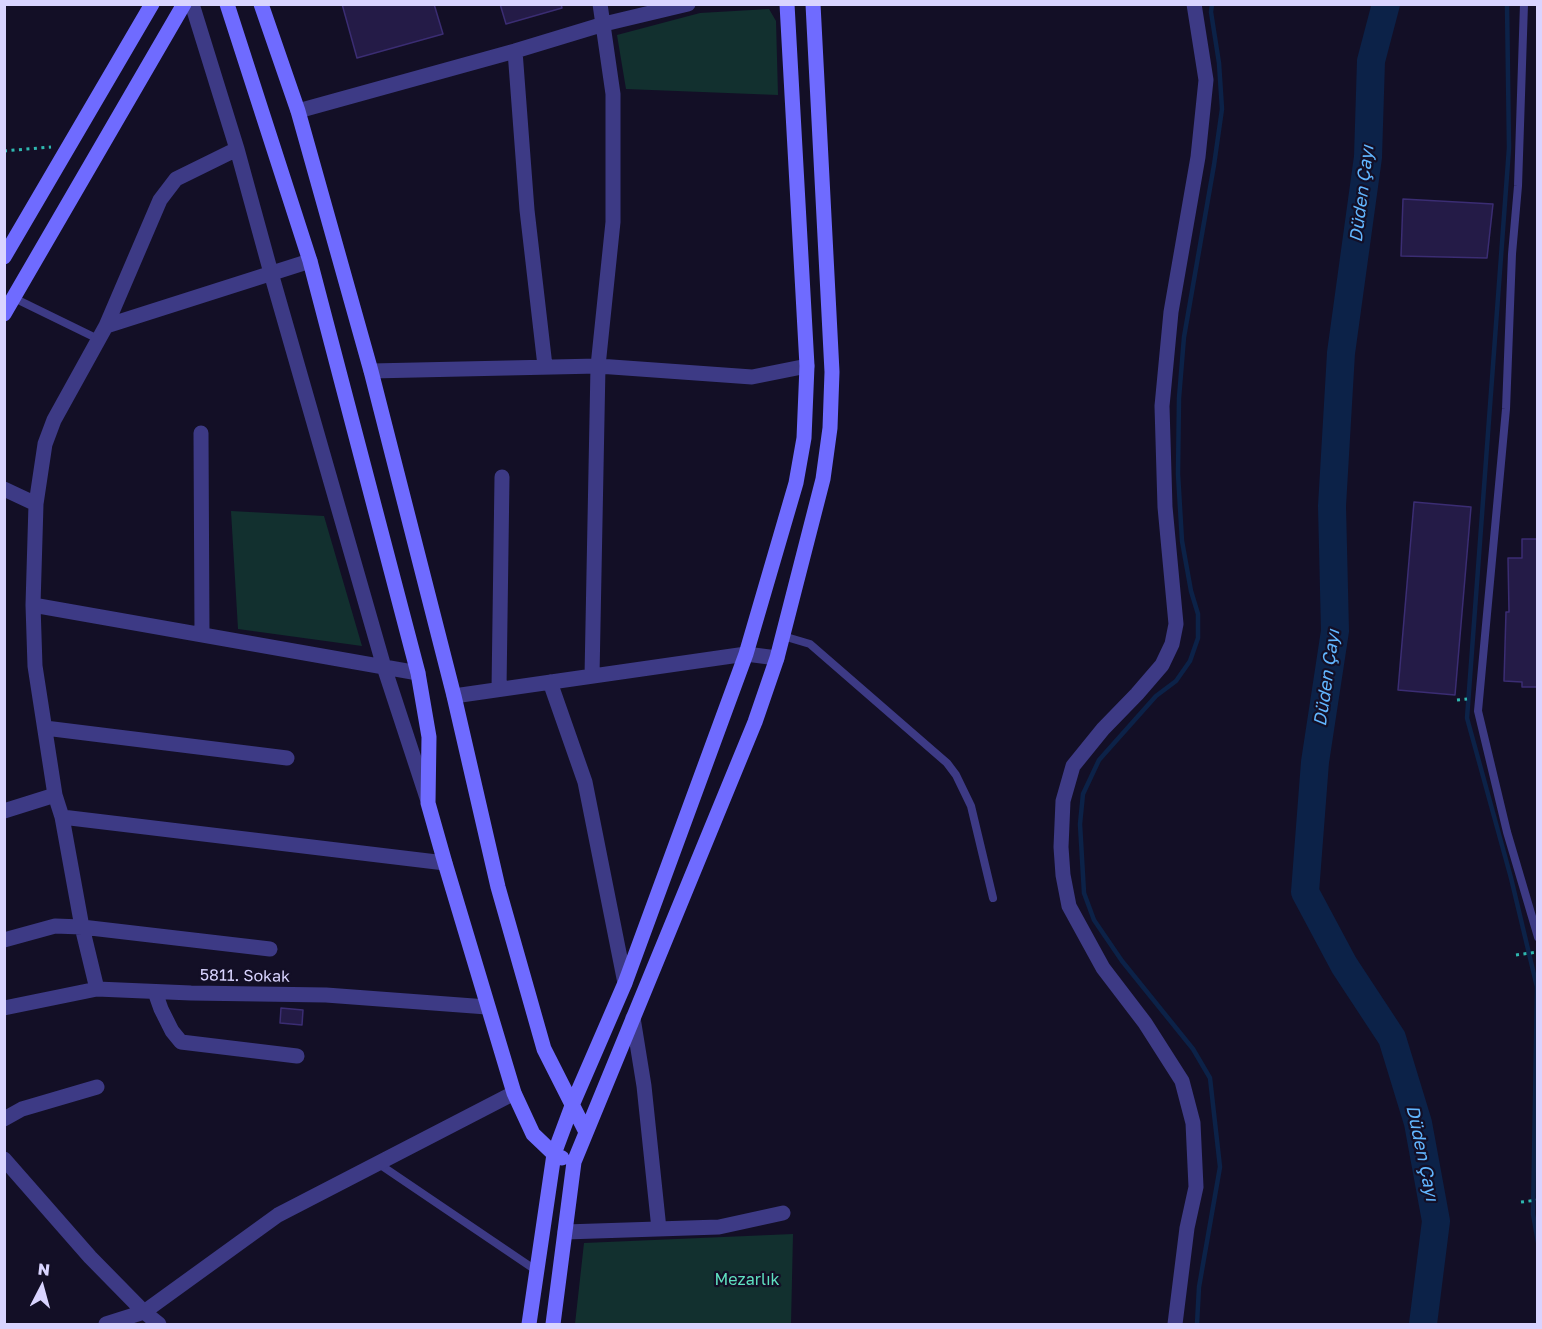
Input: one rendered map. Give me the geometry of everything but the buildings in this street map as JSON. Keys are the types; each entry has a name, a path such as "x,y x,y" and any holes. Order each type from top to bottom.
{"street":[{"path":"4,257 152,4"},
{"path":"4,314 184,4"},
{"path":"192,4 237,148 384,667 428,803 514,1093 533,1134 554,1154 574,1162"},
{"path":"227,4 310,261 418,673 429,737 428,803"},
{"path":"261,4 298,111 371,371 454,696 498,887 544,1049 586,1132"},
{"path":"592,676 598,366 613,222 613,94 600,4"},
{"path":"298,111 604,24 688,4"},
{"path":"529,1324 554,1154 573,1103 625,983 746,654 796,483 804,438 807,366 787,4"},
{"path":"553,1324 574,1162 755,722 777,658 823,479 830,428 832,372 813,4"},
{"path":"1175,1324 1187,1228 1196,1187 1193,1123 1182,1081 1145,1023 1102,968 1069,906 1061,847 1063,801 1073,766 1102,729 1162,665 1172,644 1176,624 1165,507 1162,406 1171,312 1198,157 1206,80 1194,4"},
{"path":"515,51 527,210 545,366"},
{"path":"97,989 82,927 62,817 55,795 35,666 33,605 36,504 45,444 54,420 102,332 160,200 176,179 237,148"},
{"path":"102,332 310,261"},
{"path":"371,371 598,366 752,377 807,366"},
{"path":"201,433 202,635"},
{"path":"499,689 502,477"},
{"path":"4,489 36,504"},
{"path":"33,605 418,673"},
{"path":"454,696 746,654 777,658"},
{"path":"550,682 585,782 625,983"},
{"path":"45,728 287,758"},
{"path":"4,812 55,795"},
{"path":"62,817 445,863"},
{"path":"4,940 55,926 270,948"},
{"name":"5811. Sokak","path":"4,1008 97,989 326,995 488,1007"},
{"path":"155,992 165,1017 181,1042 297,1056"},
{"path":"633,1018 644,1086 659,1229"},
{"path":"4,1119 22,1109 97,1087"},
{"path":"105,1324 142,1318 278,1215 514,1093"},
{"path":"4,1159 142,1318 159,1324"},
{"path":"565,1232 719,1227 783,1213"}],"lane":[{"path":"1524,4 1518,186 1512,254 1506,409 1478,711 1507,832 1538,937"},
{"path":"14,298 102,332"},
{"path":"783,636 810,644 947,763 956,775 971,806 993,898"},
{"path":"379,1164 537,1271"}],"path":[{"path":"4,150 69,146"},
{"path":"1518,955 1538,952"},
{"path":"1522,1202 1538,1200"}],"green space":[{"path":"769,9 776,21 778,95 626,89 617,35 700,13"},
{"path":"231,511 324,516 362,646 238,629"},
{"name":"Mezarlık","path":"793,1234 791,1324 575,1324 584,1243"}],"waterway":[{"path":"1197,1324 1199,1287 1220,1167 1210,1078 1193,1049 1122,961 1094,920 1084,893 1080,824 1083,794 1099,760 1156,696 1176,681 1190,661 1198,638 1198,614 1191,591 1182,541 1178,474 1179,398 1184,337 1222,109 1212,4"},
{"name":"Düden Çayı","path":"1386,4 1371,61 1368,157 1341,353 1332,506 1335,631 1315,762 1305,892 1344,965 1392,1038 1418,1123 1436,1221 1423,1324"},
{"path":"1507,4 1509,148 1467,718 1511,878 1537,987 1533,1214 1538,1242"}]}
